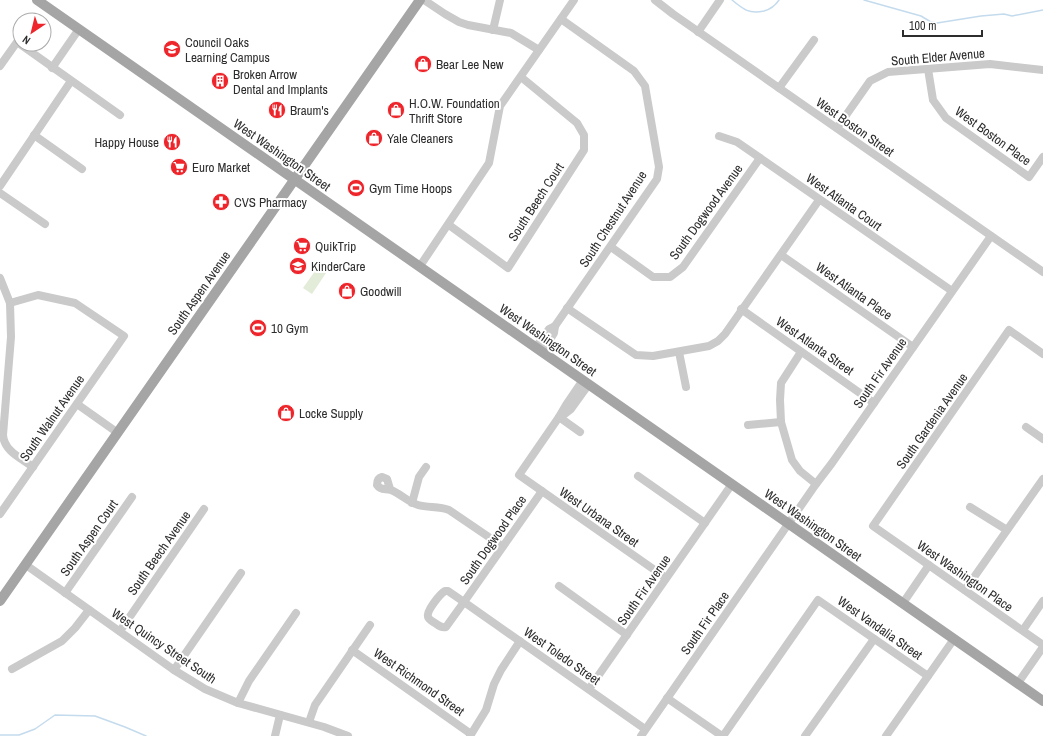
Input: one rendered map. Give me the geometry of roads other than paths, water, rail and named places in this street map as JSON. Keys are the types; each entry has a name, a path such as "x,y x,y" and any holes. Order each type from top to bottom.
{"main road":[{"name":"West Washington Street","path":"37,0 1043,701"},
{"name":"South Aspen Avenue","path":"0,601 420,0"}],"street":[{"path":"424,0 460,22 511,33 539,50"},
{"path":"494,30 500,0"},
{"path":"420,266 449,225 489,163 500,106 574,0"},
{"name":"West Boston Street","path":"655,0 698,32 1043,272"},
{"path":"698,32 720,0"},
{"name":"South Chestnut Avenue","path":"539,349 554,333 555,326 567,308 611,247 656,180 659,167 645,86 634,71 561,19"},
{"path":"52,68 79,29"},
{"path":"779,88 814,40"},
{"path":"0,66 17,42 120,115"},
{"name":"South Elder Avenue","path":"837,128 870,81 888,72 990,64 1043,70"},
{"name":"West Boston Place","path":"928,69 933,100 946,118 1029,177 1043,157"},
{"name":"South Beech Court","path":"449,225 508,268 584,150 584,135 577,123 521,76"},
{"path":"0,186 71,81"},
{"path":"34,135 82,169"},
{"name":"West Atlanta Court","path":"719,136 737,142 952,291"},
{"name":"South Dogwood Avenue","path":"611,247 653,276 670,277 683,267 760,158"},
{"path":"0,193 45,224"},
{"path":"567,308 636,355 653,356 709,346 718,341 725,334 741,309 819,200"},
{"name":"South Fir Avenue","path":"788,523 832,463 991,236"},
{"name":"West Atlanta Place","path":"781,255 913,347"},
{"path":"0,278 10,303 11,337 3,442 8,449 33,467"},
{"name":"South Walnut Avenue","path":"0,514 124,336 75,303 38,295 10,303"},
{"name":"West Atlanta Street","path":"741,309 874,403"},
{"name":"South Gardenia Avenue","path":"873,526 1010,330 1043,354"},
{"path":"679,352 686,387"},
{"path":"801,352 781,383 781,422 792,460 800,471 816,484"},
{"name":"South Dogwood Place","path":"519,475 559,417 571,409 586,382"},
{"path":"77,404 118,433"},
{"path":"559,417 580,432"},
{"path":"748,425 781,422"},
{"path":"1026,427 1043,439"},
{"path":"412,503 419,477 426,467"},
{"name":"West Urbana Street","path":"519,475 666,578"},
{"path":"638,476 705,522"},
{"path":"965,590 1043,478"},
{"name":"South Fir Avenue","path":"589,689 732,484"},
{"path":"390,489 412,503 421,506 442,507 449,510 502,546"},
{"name":"South Dogwood Place","path":"464,602 448,591 441,593 428,612 429,619 438,626 446,627 464,602 502,546 542,491"},
{"name":"South Aspen Court","path":"65,593 132,497"},
{"path":"970,507 1007,530"},
{"name":"South Beech Avenue","path":"120,631 204,509"},
{"name":"South Fir Place","path":"643,732 788,523"},
{"name":"West Washington Place","path":"873,526 1023,630 1043,646"},
{"name":"West Quincy Street South","path":"26,565 174,670 206,689 238,703 309,722 348,736"},
{"path":"902,603 929,565"},
{"path":"174,670 241,573"},
{"path":"559,586 627,635"},
{"name":"West Vandalia Street","path":"723,736 818,600 928,676"},
{"path":"1023,630 1043,601"},
{"name":"West Toledo Street","path":"464,602 589,689 643,732"},
{"path":"12,670 62,641 75,628 89,610"},
{"path":"238,703 249,681 296,613"},
{"path":"309,722 315,705 370,625"},
{"path":"805,736 874,639"},
{"path":"886,736 954,639"},
{"path":"471,735 486,710 497,677 520,641"},
{"path":"1018,683 1043,646"},
{"name":"West Richmond Street","path":"352,650 471,735"},
{"path":"667,698 723,736"},
{"path":"274,736 280,715"}],"waterway":[{"path":"732,0 743,9 754,12 769,9 779,0"},
{"path":"864,0 921,16 931,22 937,23 981,16 1004,14 1012,16 1043,10"},
{"path":"0,735 19,735 35,729 55,715 95,716 146,736"}],"place":[{"name":"Council Oaks Learning Campus","path":"172,49"},
{"name":"Bear Lee New","path":"423,64"},
{"name":"Broken Arrow Dental and Implants","path":"220,81"},
{"name":"Braum's","path":"277,110"},
{"name":"H.O.W. Foundation Thrift Store","path":"396,110"},
{"name":"Yale Cleaners","path":"374,138"},
{"name":"Happy House","path":"172,142"},
{"name":"Euro Market","path":"179,167"},
{"name":"Gym Time Hoops","path":"356,188"},
{"name":"CVS Pharmacy","path":"221,202"},
{"name":"QuikTrip","path":"302,246"},
{"name":"KinderCare","path":"298,266"},
{"name":"Goodwill","path":"347,291"},
{"name":"10 Gym","path":"258,328"},
{"name":"Locke Supply","path":"286,413"}]}
